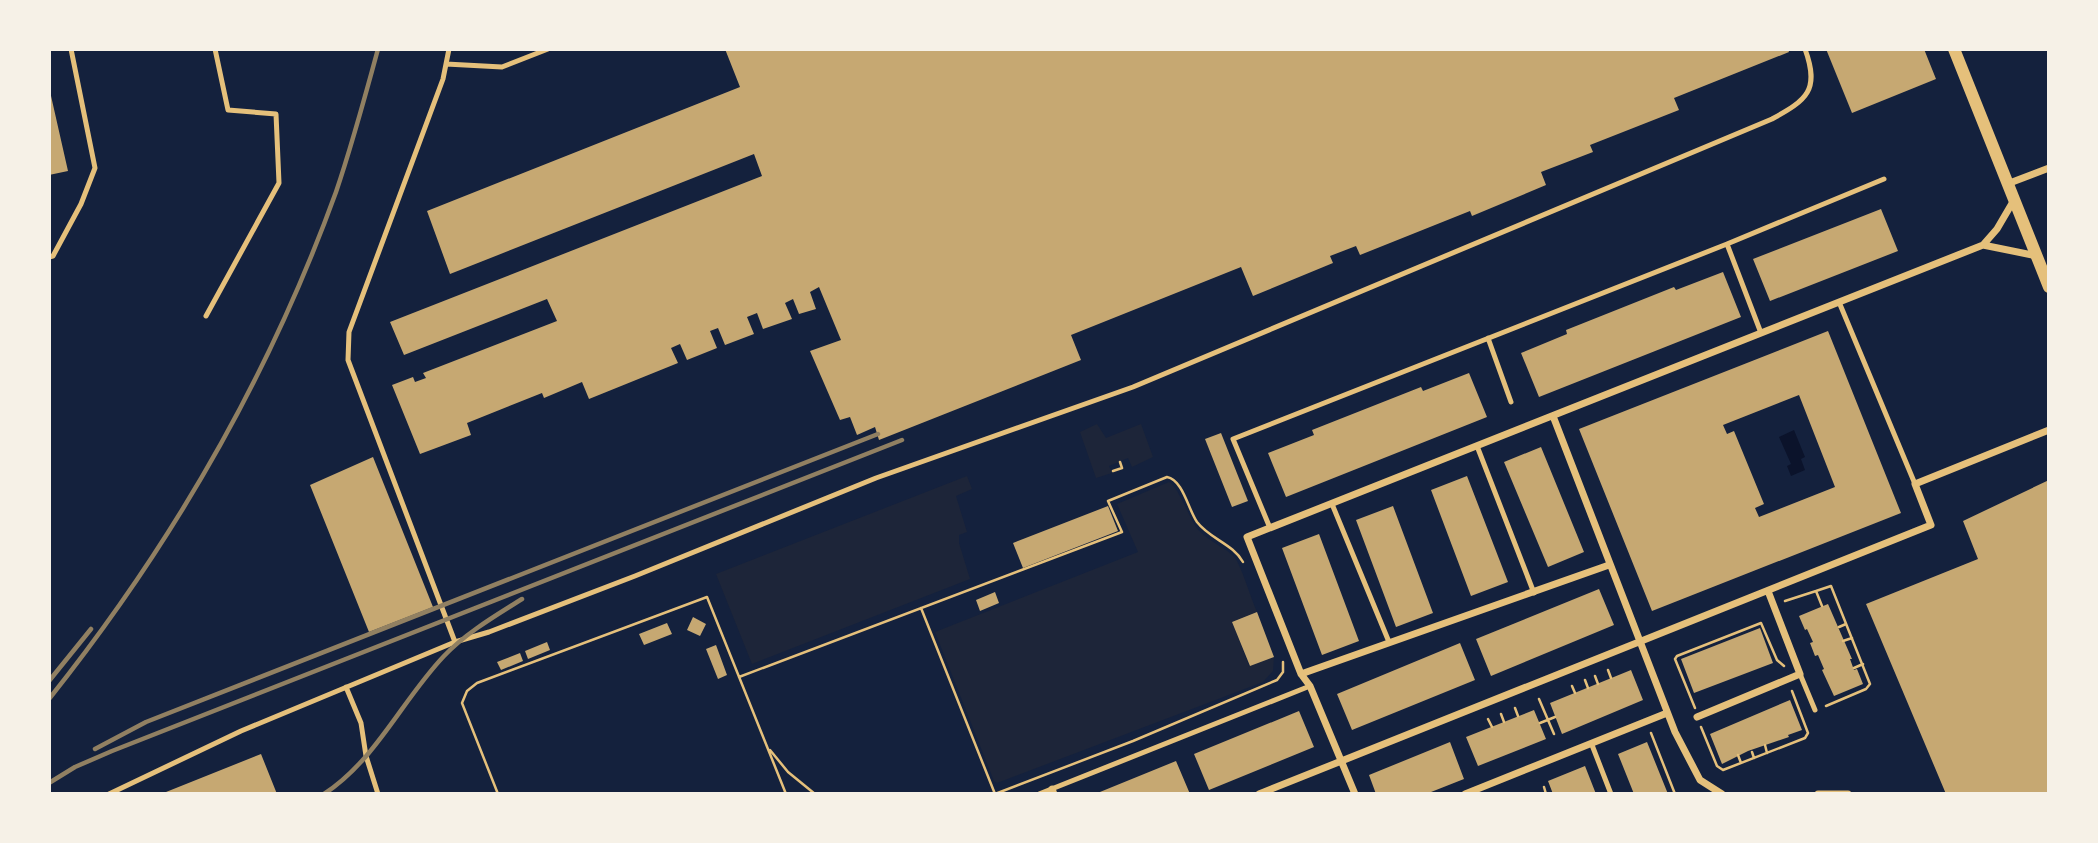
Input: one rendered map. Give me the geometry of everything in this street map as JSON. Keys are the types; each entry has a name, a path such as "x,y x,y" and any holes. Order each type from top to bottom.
{"street":[{"path":"1954,49 2049,287"},
{"path":"2007,184 2049,168"},
{"path":"1355,794 1310,686 1301,674 1247,537 1983,245 1997,229 2014,199"},
{"path":"1983,245 2037,256"},
{"path":"1553,416 1667,713 1700,780 1721,794"},
{"path":"1259,794 1931,524 1915,484 2049,430"},
{"path":"1301,674 1609,565"},
{"path":"1697,717 1800,674 1768,591"},
{"path":"1465,794 1667,713"},
{"path":"1818,794 1848,794"}],"lane":[{"path":"49,257 53,256 81,204 95,168 71,49"},
{"path":"206,316 279,183 276,114 228,110 215,49"},
{"path":"449,49 443,79 349,332 348,360 455,642"},
{"path":"446,64 502,67 548,49"},
{"path":"109,794 240,731 455,642 489,632 635,576 876,478 1133,387 1772,119 1795,107 1807,95 1812,76 1805,49"},
{"path":"1270,528 1233,439 1727,244 1884,179"},
{"path":"1727,244 1761,333"},
{"path":"1839,302 1915,484"},
{"path":"1488,338 1511,402"},
{"path":"1477,446 1534,593"},
{"path":"1332,504 1389,642"},
{"path":"1800,674 1815,710"},
{"path":"1039,794 1053,791 1310,686"},
{"path":"346,687 361,723 366,756 378,794"},
{"path":"1592,745 1611,794"}],"path":[{"path":"1113,471 1122,468 1120,462"},
{"path":"739,677 1122,532 1108,501 1167,477 1176,481 1199,524 1214,539 1237,553 1244,564"},
{"path":"1785,601 1831,586 1870,684 1866,690 1815,710"},
{"path":"1816,592 1822,606"},
{"path":"498,794 462,703 467,691 477,683 707,597 786,794"},
{"path":"921,608 995,794 1133,741 1277,680 1283,673 1282,661"},
{"path":"1784,666 1777,660 1761,623 1675,659 1720,769 1741,764 1809,735 1799,715 1791,688"},
{"path":"1839,628 1846,624"},
{"path":"1843,641 1852,638"},
{"path":"1850,654 1857,651"},
{"path":"1854,668 1863,664"},
{"path":"1608,670 1611,678"},
{"path":"1595,676 1598,684"},
{"path":"1585,680 1588,688"},
{"path":"1572,686 1575,693"},
{"path":"1857,687 1859,692"},
{"path":"1539,699 1554,734"},
{"path":"1793,706 1797,704"},
{"path":"1515,708 1518,716"},
{"path":"1501,713 1504,722"},
{"path":"1540,723 1555,717"},
{"path":"1488,719 1492,727"},
{"path":"1651,733 1675,794"},
{"path":"1779,741 1781,748"},
{"path":"1765,745 1767,753"},
{"path":"767,747 788,772 815,794"},
{"path":"1711,752 1716,750"},
{"path":"1752,752 1754,758"},
{"path":"1738,755 1741,764"},
{"path":"1544,787 1546,794"}],"shaded area":[{"path":"1097,424 1106,438 1141,424 1153,457 1132,467 1128,458 1109,466 1112,473 1096,478 1080,432"},
{"path":"1794,430 1805,457 1801,459 1805,470 1791,476 1787,466 1791,464 1779,437"},
{"path":"967,476 972,489 956,496 967,532 959,535 959,543 970,579 752,664 716,574"},
{"path":"1169,482 1176,489 1196,527 1237,561 1257,612 1232,622 1249,666 1274,657 1273,671 1263,682 997,783 935,632 1138,552 1117,504"}],"building":[{"path":"725,49 1788,49 1789,52 1674,98 1679,110 1590,145 1593,152 1541,172 1546,185 1472,216 1470,211 1360,255 1356,246 1330,256 1333,263 1253,296 1241,267 1071,335 1081,360 879,440 875,427 857,435 850,417 840,420 810,351 841,340 819,287 810,292 816,309 799,314 793,299 785,303 792,319 763,329 757,313 747,317 754,334 725,345 718,328 710,331 717,348 687,360 680,344 671,348 678,363 589,399 582,382 544,398 542,393 467,423 471,435 420,454 392,385 413,377 415,382 426,378 423,373 557,321 547,299 404,355 390,322 762,176 754,154 450,274 427,211 740,87"},
{"path":"1826,49 1924,49 1936,79 1852,113"},
{"path":"49,87 68,171 49,175"},
{"path":"1881,209 1898,251 1770,301 1753,259"},
{"path":"1723,272 1741,317 1539,397 1521,353 1567,334 1566,330 1674,287 1676,290"},
{"path":"1828,331 1901,513 1652,611 1579,429","holes":["1799,395 1835,487 1759,517 1755,508 1764,504 1734,431 1727,434 1723,425"]},
{"path":"1469,373 1487,417 1286,497 1268,453 1314,435 1312,430 1421,387 1423,391"},
{"path":"1221,433 1248,501 1232,507 1205,439"},
{"path":"1541,447 1584,552 1548,567 1504,462"},
{"path":"373,457 433,607 369,632 310,485"},
{"path":"1467,476 1508,582 1471,596 1431,490"},
{"path":"2049,480 2049,794 1946,794 1866,604 1978,559 1963,521"},
{"path":"1108,506 1118,531 1023,568 1013,543"},
{"path":"1393,506 1433,613 1396,627 1356,520"},
{"path":"1319,534 1359,641 1322,655 1282,548"},
{"path":"1599,589 1614,625 1491,676 1476,639"},
{"path":"995,592 999,603 980,611 976,600"},
{"path":"1828,604 1852,659 1854,670 1857,669 1863,684 1834,696 1818,655 1815,656 1810,643 1813,642 1799,616"},
{"path":"1257,612 1274,657 1250,666 1232,622"},
{"path":"693,617 706,624 700,636 687,630"},
{"path":"667,623 672,634 644,645 639,634"},
{"path":"1760,628 1773,663 1694,693 1681,659"},
{"path":"547,642 550,650 528,659 525,651"},
{"path":"1460,643 1475,680 1352,730 1337,694"},
{"path":"716,645 727,675 718,679 706,649"},
{"path":"520,653 523,661 501,670 497,662"},
{"path":"1631,670 1643,700 1562,734 1550,703"},
{"path":"1790,700 1802,730 1722,764 1710,734"},
{"path":"1534,710 1546,739 1478,766 1466,737"},
{"path":"1299,711 1314,747 1209,790 1194,754"},
{"path":"1450,742 1464,779 1426,794 1376,794 1369,775"},
{"path":"1647,742 1668,794 1634,794 1618,754"},
{"path":"261,754 277,794 161,794"},
{"path":"1176,761 1190,794 1095,794"},
{"path":"1585,766 1596,794 1553,794 1548,781"}],"railway":[{"path":"49,699 94,641 176,520 248,393 280,328 336,192 378,49"},
{"path":"95,749 146,722 878,434"},
{"path":"49,783 75,767 112,751 902,440"},
{"path":"324,794 342,780 374,747 444,656 471,632 522,599"},
{"path":"49,681 91,629"}]}
